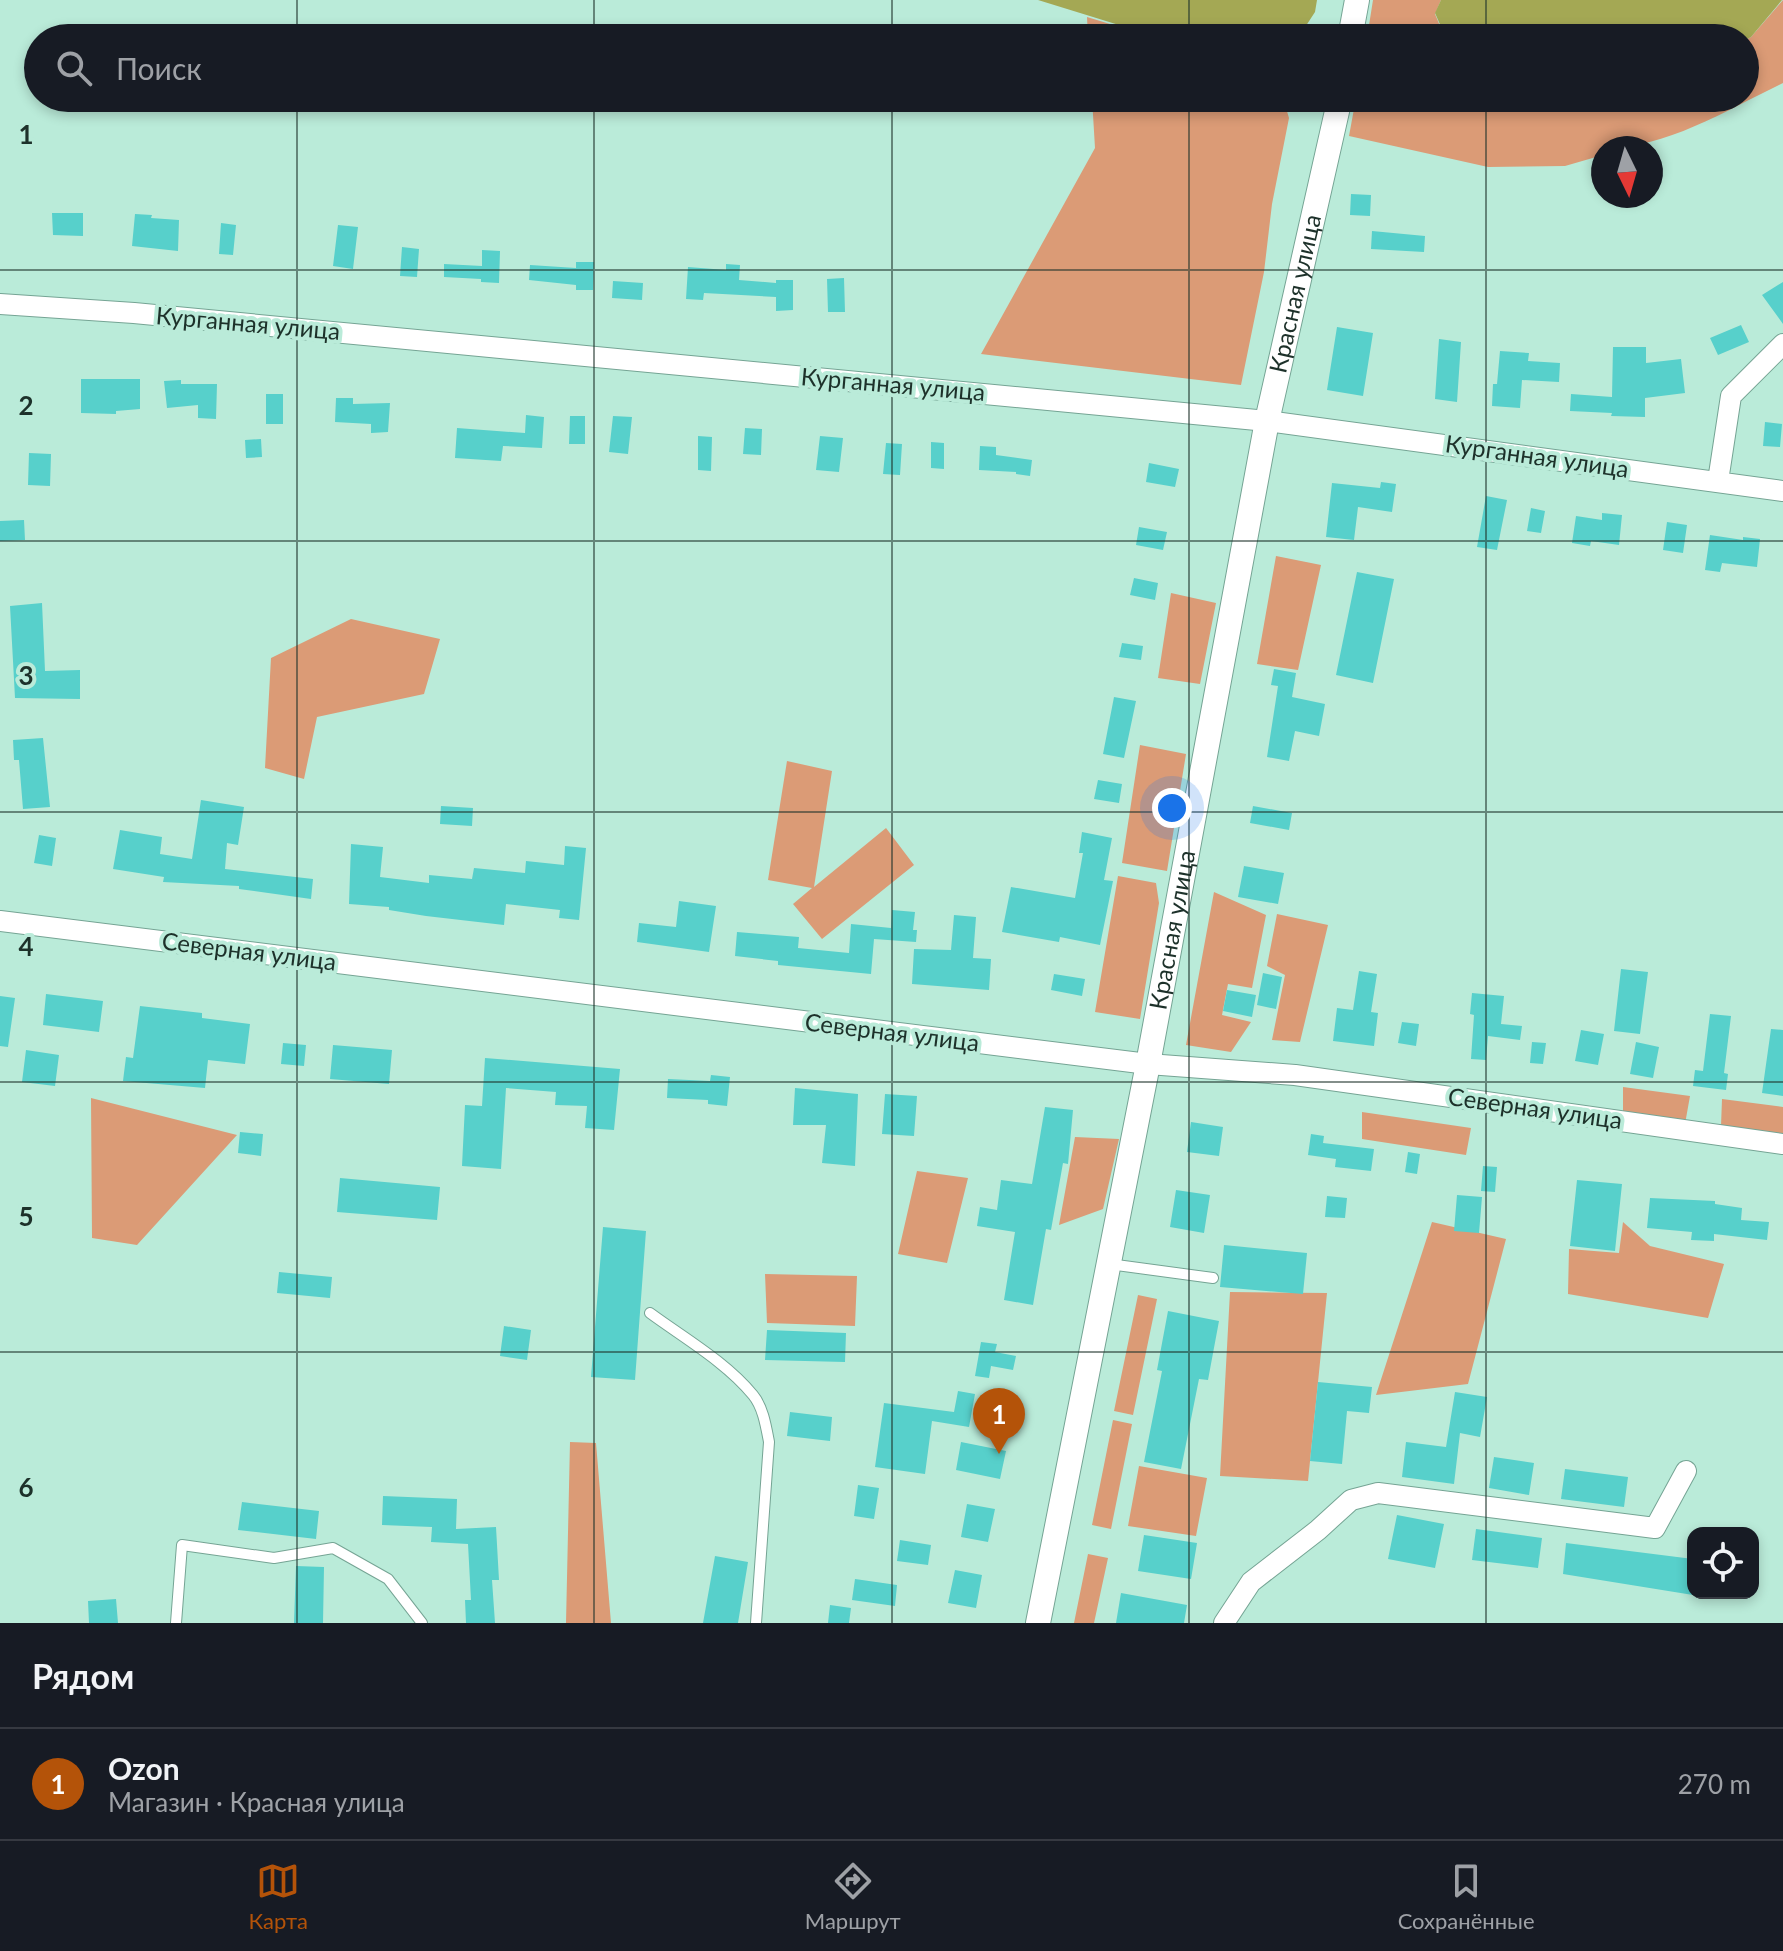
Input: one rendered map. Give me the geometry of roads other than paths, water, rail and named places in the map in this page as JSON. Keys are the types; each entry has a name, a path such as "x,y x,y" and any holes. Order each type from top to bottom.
{"street":[{"path":"1353,24 1357,0"},
{"name":"Красная улица","path":"1038,1623 1148,1064 1267,421 1337,112"},
{"name":"Курганная улица","path":"0,304 150,314 1267,421 1783,491"},
{"path":"1718,481 1731,396 1783,344"},
{"name":"Северная улица","path":"0,921 1148,1064 1295,1075 1783,1144"},
{"path":"1224,1623 1251,1582 1351,1500 1378,1493 1655,1528 1686,1471"}],"lane":[{"path":"1109,1264 1213,1278"},
{"path":"650,1313 720,1364 755,1396 765,1421 769,1442 756,1623"},
{"path":"176,1623 182,1545 274,1558 333,1548 388,1579 422,1623"}],"place":[{"name":"Ozon","path":"999,1454"}]}
